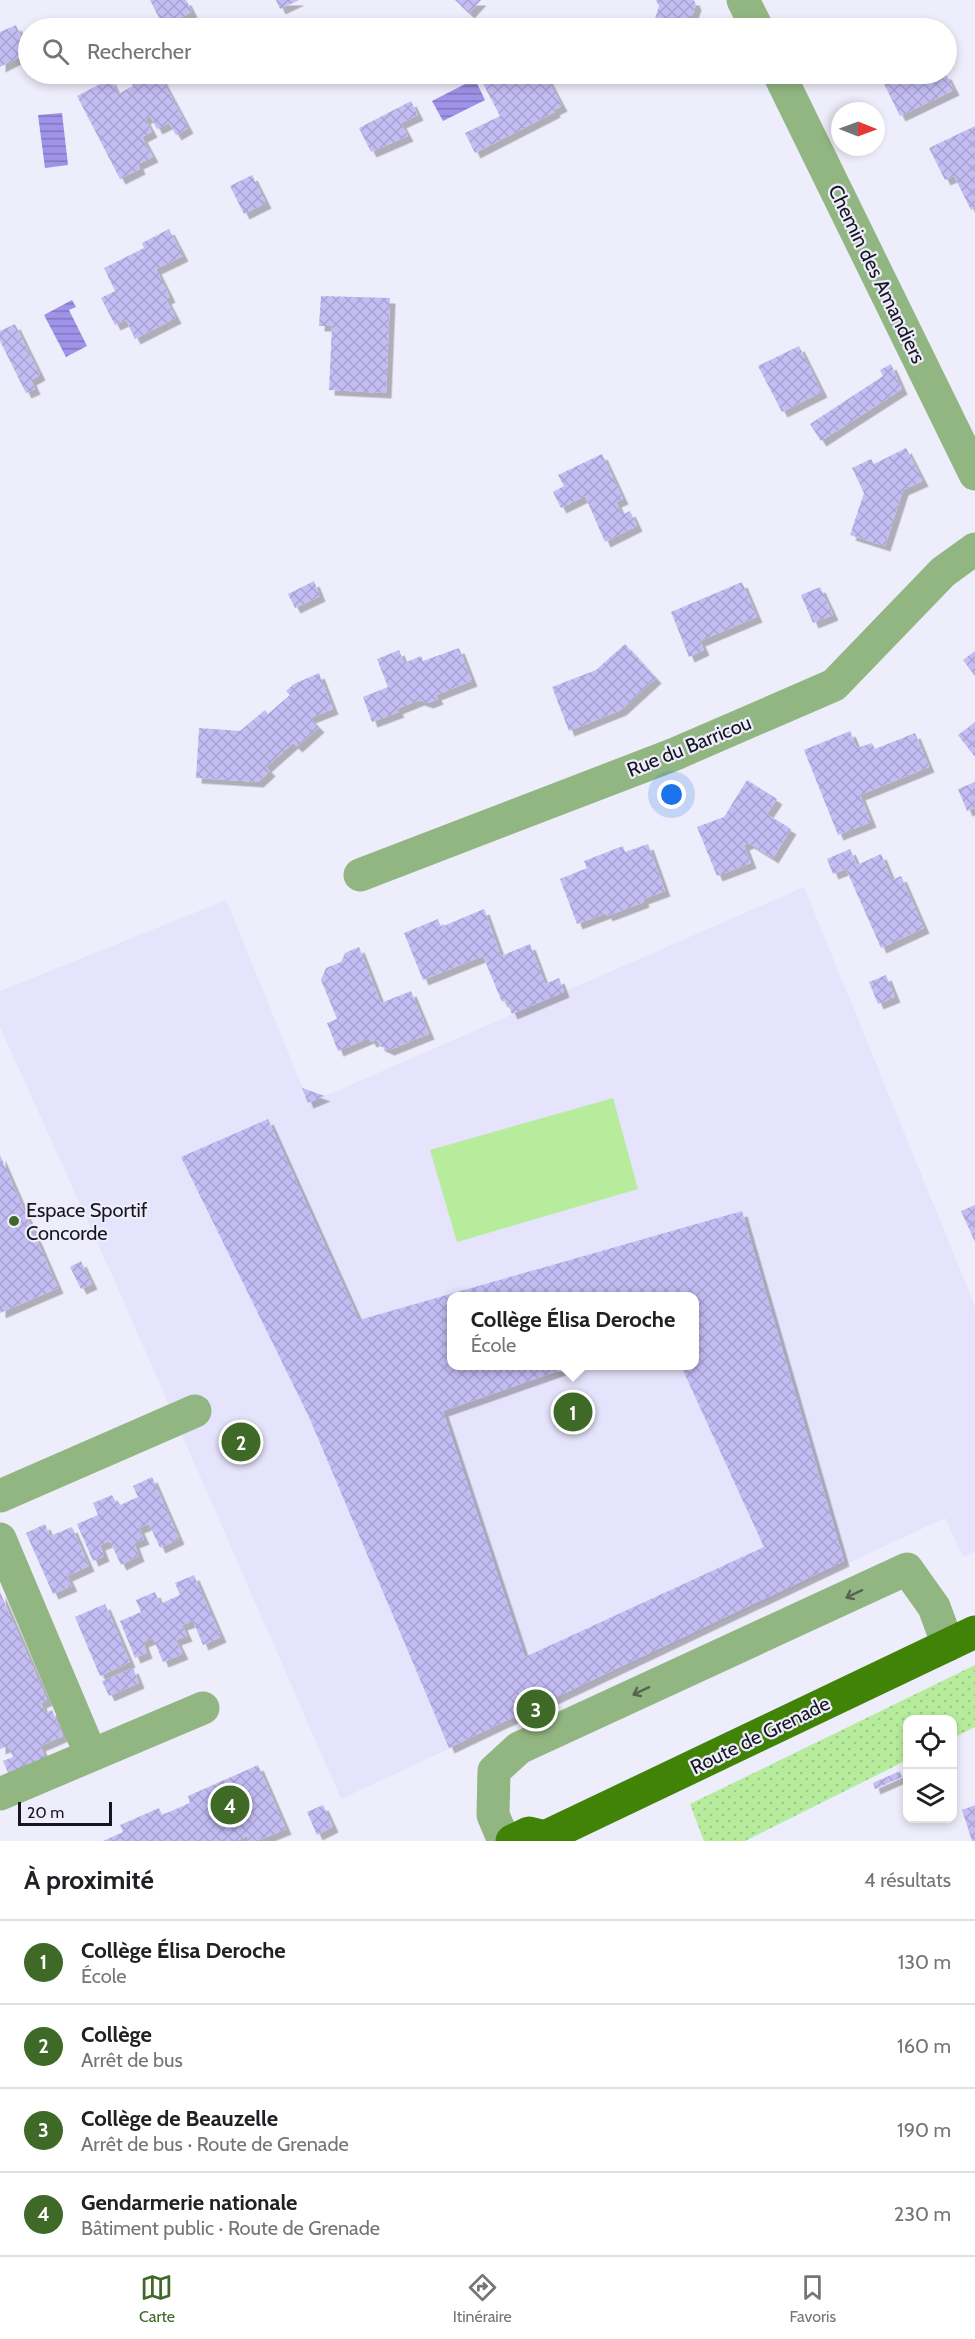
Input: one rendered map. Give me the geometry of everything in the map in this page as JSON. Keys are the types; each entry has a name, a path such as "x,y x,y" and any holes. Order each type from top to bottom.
{"main road":[{"name":"Route de Grenade","path":"512,1841 529,1833 544,1839 962,1638"}],"street":[{"path":"743,0 752,18"},
{"name":"Chemin des Amandiers","path":"784,84 975,474"},
{"name":"Rue du Barricou","path":"360,875 675,754 834,685 943,572 975,549"},
{"path":"0,1496 195,1411"},
{"path":"0,1539 91,1755"},
{"path":"504,1841 493,1815 494,1771 519,1748 907,1569 934,1607 962,1638"},
{"path":"0,1794 203,1708"}],"shaded area":[{"path":"465,84 477,84 485,100 443,121 432,101"},
{"path":"62,113 68,165 45,168 38,115"},
{"path":"72,300 76,307 69,310 87,346 66,357 44,315"},
{"path":"804,887 975,1306 975,1552 963,1557 945,1518 341,1799 116,1284 0,1027 0,991 226,900 309,1103"}],"green space":[{"path":"613,1098 638,1189 457,1242 430,1150"},
{"path":"975,1665 975,1727 957,1736 957,1715 903,1715 903,1762 745,1841 704,1841 690,1804"}],"building":[{"path":"150,0 186,0 192,12 180,18 159,18"},
{"path":"276,0 299,0 280,9"},
{"path":"455,0 481,0 469,13"},
{"path":"656,0 694,0 696,5 691,18 655,18 659,6"},
{"path":"16,25 18,30 18,58 0,67 0,32"},
{"path":"100,84 113,84 118,94 133,86 132,84 164,84 188,128 176,135 169,123 157,129 150,116 145,119 152,132 142,137 153,157 138,164 140,169 120,179 77,96"},
{"path":"483,84 550,84 562,106 554,110 555,112 475,153 465,133 500,116"},
{"path":"884,84 951,84 954,90 900,116"},
{"path":"411,101 418,115 401,123 408,136 371,152 359,128"},
{"path":"975,126 975,207 971,210 954,176 945,180 929,148"},
{"path":"252,175 266,203 244,214 230,186"},
{"path":"169,229 183,256 156,269 170,297 166,299 176,318 135,339 126,320 115,325 101,298 115,291 104,268 144,248 142,243"},
{"path":"321,296 390,298 386,393 329,390 332,326 319,326"},
{"path":"15,324 40,375 31,380 35,389 26,393 0,341 0,331"},
{"path":"799,346 822,392 782,412 758,366"},
{"path":"891,364 902,389 821,441 810,424 883,376 880,370"},
{"path":"906,448 923,481 903,490 885,546 850,535 864,493 852,468 871,459 874,464"},
{"path":"602,454 623,499 616,502 622,515 630,511 637,526 605,542 585,496 561,508 553,492 564,486 558,475"},
{"path":"314,581 320,596 295,608 288,594"},
{"path":"742,582 757,617 700,641 704,650 689,657 671,612"},
{"path":"820,587 833,615 813,623 801,595"},
{"path":"625,644 656,678 621,710 569,731 552,687 596,670"},
{"path":"459,648 472,681 436,695 438,699 428,703 419,700 397,709 399,712 372,722 363,697 388,687 377,659 399,650 404,663 421,656 423,661"},
{"path":"975,651 975,676 963,660"},
{"path":"319,673 333,709 310,718 319,727 297,747 293,743 266,767 270,771 258,782 196,778 199,728 240,731 265,710 268,714 290,695 286,691 294,684"},
{"path":"975,722 975,757 958,735"},
{"path":"850,731 857,748 872,743 875,749 915,733 929,767 860,795 871,822 838,835 804,750"},
{"path":"747,780 777,799 767,814 791,829 773,858 749,843 744,845 751,863 717,876 697,827 724,817"},
{"path":"975,782 975,808 967,811 958,789"},
{"path":"648,844 665,891 607,916 606,913 577,924 560,879 587,868 584,861 623,846 625,852"},
{"path":"850,849 857,865 881,854 892,880 901,876 924,928 881,948 846,869 833,874 827,859"},
{"path":"484,909 501,956 530,944 545,984 559,978 564,992 512,1014 506,1000 502,1002 483,956 423,980 404,933 438,919 441,927"},
{"path":"359,947 381,1003 411,991 429,1034 389,1050 380,1046 377,1040 371,1042 369,1038 338,1051 327,1023 337,1019 321,980 326,968 341,962 345,953"},
{"path":"886,975 895,997 878,1004 869,982"},
{"path":"302,1088 325,1096 308,1103"},
{"path":"268,1119 359,1320 447,1295 447,1370 561,1370 443,1411 525,1657 764,1547 683,1370 699,1370 699,1292 457,1292 742,1211 844,1561 449,1748 309,1417 181,1157"},
{"name":"Espace Sportif Concorde","path":"0,1155 58,1288 0,1313"},
{"path":"975,1205 975,1242 961,1211"},
{"path":"81,1261 92,1284 81,1289 70,1267"},
{"path":"152,1477 179,1539 160,1548 149,1524 139,1528 144,1539 134,1543 139,1556 121,1565 110,1541 100,1545 104,1556 93,1561 77,1524 98,1515 93,1503 112,1495 118,1506 138,1497 133,1486"},
{"path":"45,1524 50,1536 72,1527 89,1566 67,1576 72,1586 53,1594 26,1533"},
{"path":"194,1575 221,1637 203,1645 193,1621 182,1625 187,1636 176,1640 183,1654 163,1662 153,1638 143,1642 147,1653 135,1658 120,1621 141,1612 136,1600 155,1592 160,1604 180,1595 175,1583"},
{"path":"0,1592 47,1700 41,1703 45,1713 52,1710 63,1736 40,1746 46,1759 9,1775 3,1761 13,1757 8,1746 0,1749"},
{"path":"105,1604 130,1662 100,1676 75,1617"},
{"path":"133,1668 139,1683 109,1696 102,1681"},
{"path":"258,1765 286,1829 257,1841 249,1841 247,1836 236,1841 103,1841 123,1832 120,1825 159,1808 162,1815 190,1803 188,1796"},
{"path":"900,1771 902,1777 875,1789 873,1783"},
{"path":"323,1805 333,1827 317,1835 307,1812"},
{"path":"975,1805 975,1841 972,1841 962,1810"}],"place":[{"name":"Espace Sportif Concorde","path":"14,1221"},
{"name":"Collège Élisa Deroche","path":"573,1412"},
{"name":"Collège","path":"241,1442"},
{"name":"Collège de Beauzelle","path":"536,1709"},
{"name":"Gendarmerie nationale","path":"230,1805"}]}
